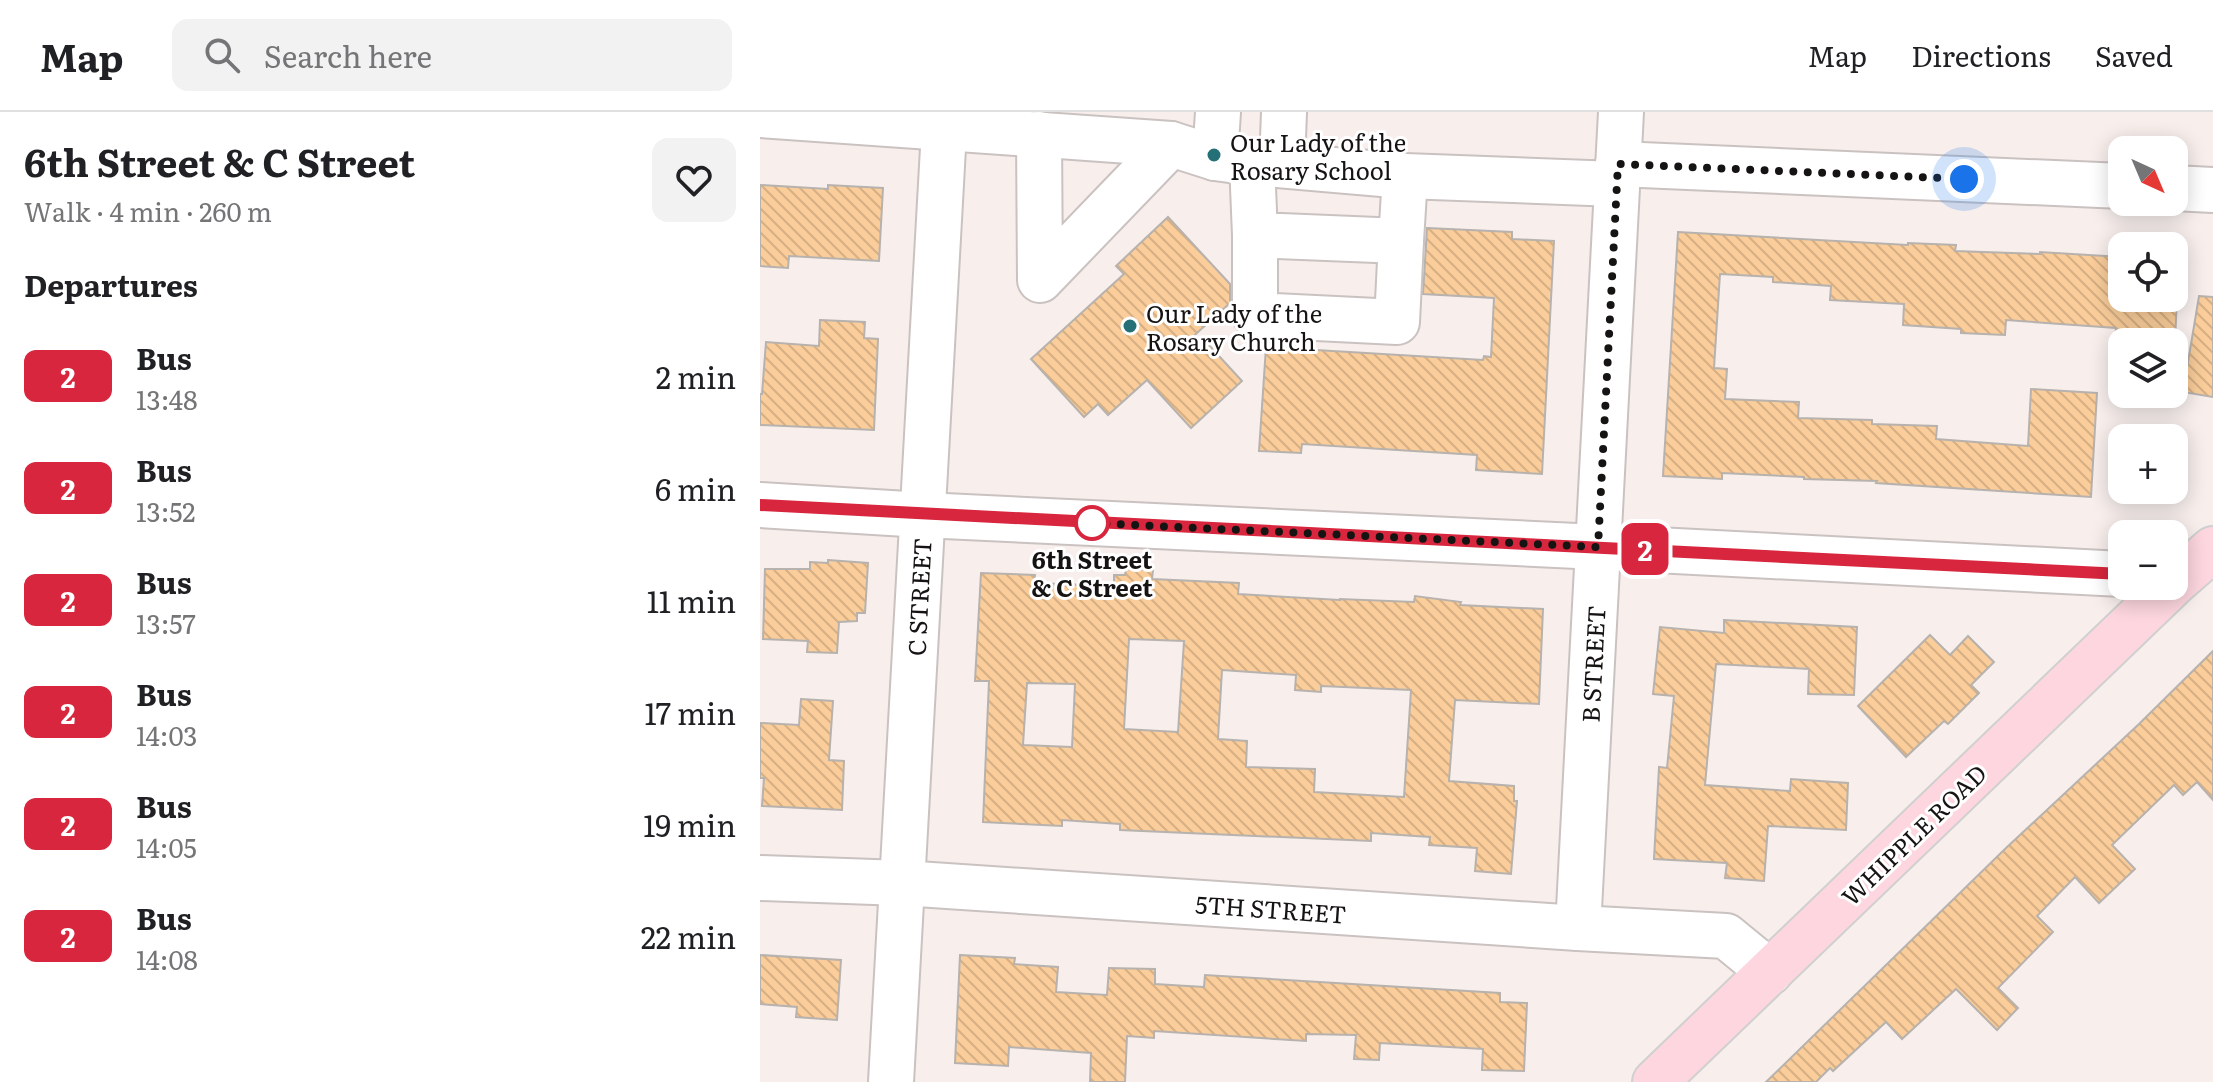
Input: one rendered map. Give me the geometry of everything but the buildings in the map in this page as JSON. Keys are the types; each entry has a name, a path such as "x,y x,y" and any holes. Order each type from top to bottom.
{"main road":[{"name":"WHIPPLE ROAD","path":"2188,570 2213,549"},
{"name":"WHIPPLE ROAD","path":"1655,1082 2155,600"}],"street":[{"path":"1218,112 1250,162 1255,235 1255,315 1397,322 1405,176"},
{"path":"1250,162 1284,112"},
{"name":"B STREET","path":"1578,928 1621,112"},
{"path":"760,115 945,119 1039,134 1171,144 1250,162 1405,176 1617,174 2108,186"},
{"name":"C STREET","path":"891,1082 945,119"},
{"path":"1039,134 1040,280 1171,144"},
{"path":"2188,189 2213,190"},
{"path":"1255,235 1401,241"},
{"path":"760,505 2108,573"},
{"name":"5TH STREET","path":"760,878 902,883 1726,936 1770,972"}],"bus line":[{"name":"2","path":"760,505 2108,573"}],"place":[{"name":"Our Lady of the Rosary School","path":"1214,155"},
{"name":"Our Lady of the Rosary Church","path":"1130,326"},
{"name":"6th Street & C Street","path":"1092,523"}],"route":[{"path":"1092,523 1598,547 1618,164 1964,179"}]}
